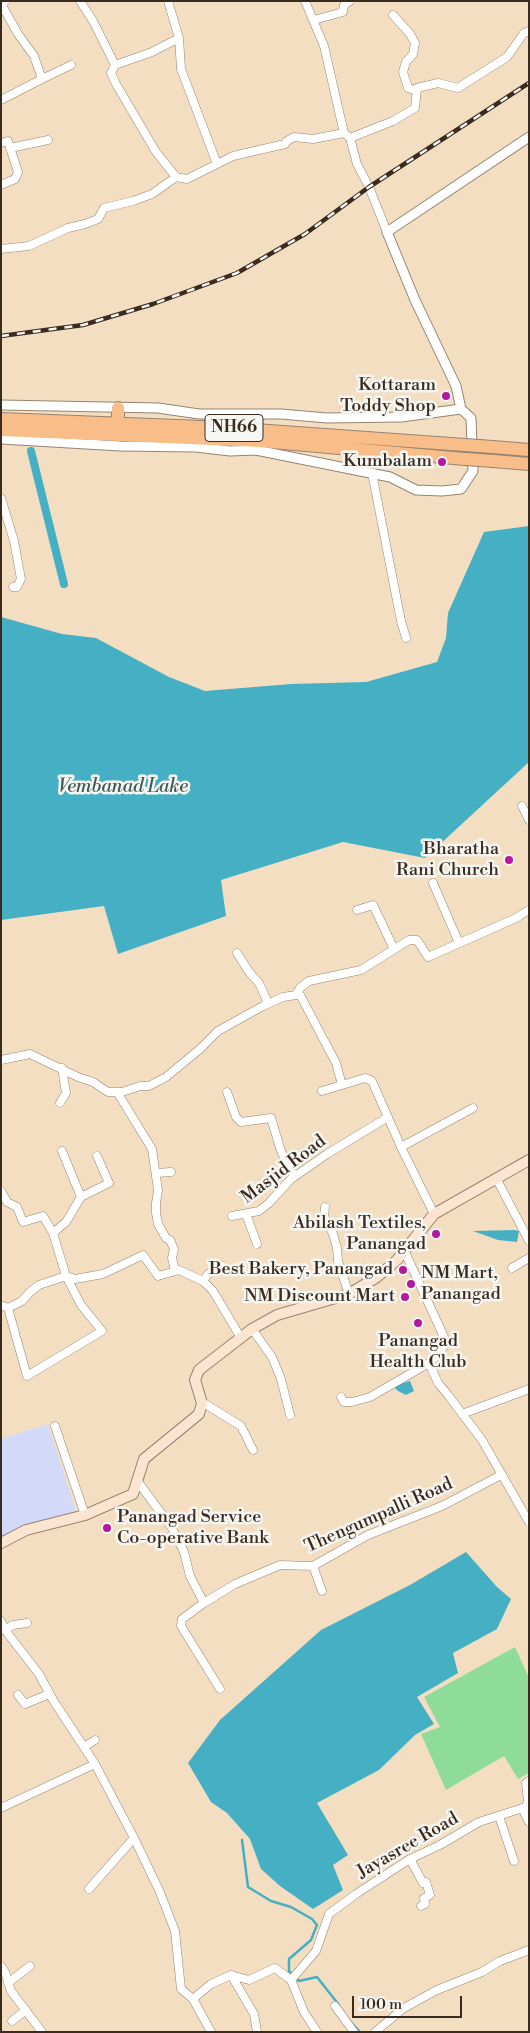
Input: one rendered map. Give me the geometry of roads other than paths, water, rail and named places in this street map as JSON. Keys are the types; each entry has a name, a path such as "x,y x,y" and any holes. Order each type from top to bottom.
{"highway":[{"path":"118,408 118,424"},
{"name":"NH66","path":"1,420 227,428 469,440 493,447 529,450"},
{"name":"NH66","path":"1,430 260,441 529,464"}],"main road":[{"path":"1,1543 26,1530 85,1515 134,1494 144,1459 200,1414 202,1402 195,1380 199,1370 252,1329 277,1315 349,1294 377,1277 397,1260 434,1214 529,1160"}],"street":[{"path":"6,1 2,4 4,9 18,34 34,56 42,79"},
{"path":"80,1 93,21 115,65"},
{"path":"168,1 179,38 182,69 217,164"},
{"path":"1,439 120,446 196,447 230,451 256,450 390,476 416,490 442,491 461,489 473,471 469,440 471,418 461,409 456,386 418,308 370,187 357,164 347,136 324,46 305,1"},
{"path":"314,20 343,12 344,5 350,1"},
{"path":"393,15 410,34 415,43 413,54 406,62 403,72 408,88 417,91"},
{"path":"1,249 34,244 53,234 98,218 104,208 152,194 176,177 187,178 233,156 285,144 294,137 347,136 393,121 415,108 416,88 438,83 458,88 507,57 524,33 529,31"},
{"path":"176,177 156,152 111,73 115,65 152,52 179,38"},
{"path":"1,100 71,65"},
{"path":"387,232 529,137"},
{"path":"10,148 48,140"},
{"path":"1,143 8,141 18,172 15,179 1,185"},
{"path":"1,405 158,408 199,414 281,414 327,418 401,416 461,409"},
{"path":"372,473 406,638"},
{"path":"1,498 14,540 21,579 17,588 13,587"},
{"path":"522,806 529,820"},
{"path":"432,883 458,943"},
{"path":"357,910 373,905 394,949"},
{"path":"1,1060 30,1054 78,1077 93,1082 108,1092 149,1086 166,1076 200,1049 218,1031 268,1003 297,993 313,979 361,970 409,940 417,940 428,957 516,918 529,910"},
{"path":"237,953 249,972 259,983 268,1003"},
{"path":"297,993 336,1063 342,1085"},
{"path":"60,1103 66,1094 62,1068"},
{"path":"322,1091 365,1078 372,1080 434,1214"},
{"path":"117,1092 152,1149 158,1190 156,1214 158,1224 174,1249 172,1258 175,1271"},
{"path":"227,1092 236,1117 241,1122 271,1118 287,1165 295,1176"},
{"path":"401,1146 473,1108"},
{"name":"Masjid Road","path":"257,1244 246,1214 269,1204 295,1176 388,1117"},
{"path":"62,1151 81,1197"},
{"path":"53,1233 66,1222 81,1197 109,1182 97,1156"},
{"path":"156,1173 171,1172"},
{"path":"496,1178 529,1240"},
{"path":"1,1191 7,1202 17,1207 23,1222 43,1216 53,1233 66,1276 81,1305 102,1331 27,1376 5,1306 22,1301 39,1285 66,1276 75,1279 103,1274 143,1256 158,1276 178,1270 204,1281 240,1338"},
{"path":"325,1206 324,1216 338,1248 338,1261 349,1294"},
{"path":"232,1216 246,1214"},
{"path":"342,1398 344,1402 352,1402 370,1397 429,1363 440,1353 445,1344 444,1337 404,1250"},
{"path":"512,1268 529,1258"},
{"path":"204,1281 208,1274 223,1266"},
{"path":"252,1329 275,1364 281,1379 290,1415"},
{"path":"429,1363 438,1383 482,1440 529,1522"},
{"path":"462,1414 529,1389"},
{"path":"202,1402 241,1426 253,1450"},
{"path":"55,1426 85,1515"},
{"name":"Thengumpalli Road","path":"220,1689 181,1626 182,1618 235,1584 280,1566 313,1566 368,1535 442,1506 501,1475"},
{"path":"138,1482 172,1528 184,1552 194,1586 204,1603"},
{"path":"313,1566 322,1591"},
{"path":"1,1622 38,1674 95,1764 134,1838 159,1890 175,1931 181,1989 193,1998 211,2032"},
{"path":"5,1630 13,1625 27,1623"},
{"path":"18,1694 25,1704 49,1694"},
{"path":"84,1747 94,1740"},
{"path":"1,1808 95,1764"},
{"path":"529,1781 526,1783 528,1802 526,1807 522,1808 529,1822"},
{"name":"Jayasree Road","path":"292,1980 316,1951 329,1914 356,1894 425,1850 440,1845 479,1822 522,1808"},
{"path":"499,1816 514,1861"},
{"path":"89,1890 134,1838"},
{"path":"410,1859 423,1882 426,1882 430,1895 424,1898 426,1904 422,1906"},
{"path":"375,2032 404,2008 437,1990 529,1950"},
{"path":"1,1966 11,1991 42,2032"},
{"path":"8,1983 30,1966"},
{"path":"193,1998 211,1984 231,1975 249,1980 275,1968 292,1980 304,2012 317,2032"},
{"path":"231,1975 254,2014 256,2032"},
{"path":"335,2006 354,2032"},
{"path":"12,2022 26,2010"}],"water":[{"name":"Vembanad Lake","path":"529,526 529,762 425,858 343,842 221,880 226,916 118,954 104,906 1,920 1,617 62,634 96,638 169,677 205,691 291,684 366,682 437,662 446,638 448,613 484,532"},
{"path":"473,1231 519,1231 517,1242 498,1240"},
{"path":"410,1381 414,1391 406,1395 393,1386"},
{"path":"466,1552 497,1587 511,1599 497,1629 453,1653 458,1673 417,1697 434,1724 415,1735 379,1770 317,1803 348,1855 333,1865 343,1890 313,1909 280,1886 261,1869 250,1839 227,1813 211,1802 188,1763 220,1720 321,1630 410,1585"}],"waterway":[{"path":"31,451 64,584"},
{"path":"242,1840 248,1887 271,1901 291,1907 312,1919 317,1925 311,1940 289,1959 289,1971 299,1981 317,1977 339,2005"},
{"path":"349,2020 360,2032"}],"railway":[{"path":"1,336 83,325 153,304 237,273 305,234 369,187 529,83"}],"place":[{"name":"Kottaram Toddy Shop","path":"446,396"},
{"name":"Kumbalam","path":"442,462"},
{"name":"Bharatha Rani Church","path":"509,860"},
{"name":"Abilash Textiles, Panangad","path":"436,1234"},
{"name":"Best Bakery, Panangad","path":"403,1270"},
{"name":"NM Mart, Panangad","path":"411,1284"},
{"name":"NM Discount Mart","path":"405,1297"},
{"name":"Panangad Health Club","path":"418,1323"},
{"name":"Panangad Service Co-operative Bank","path":"107,1528"}]}
